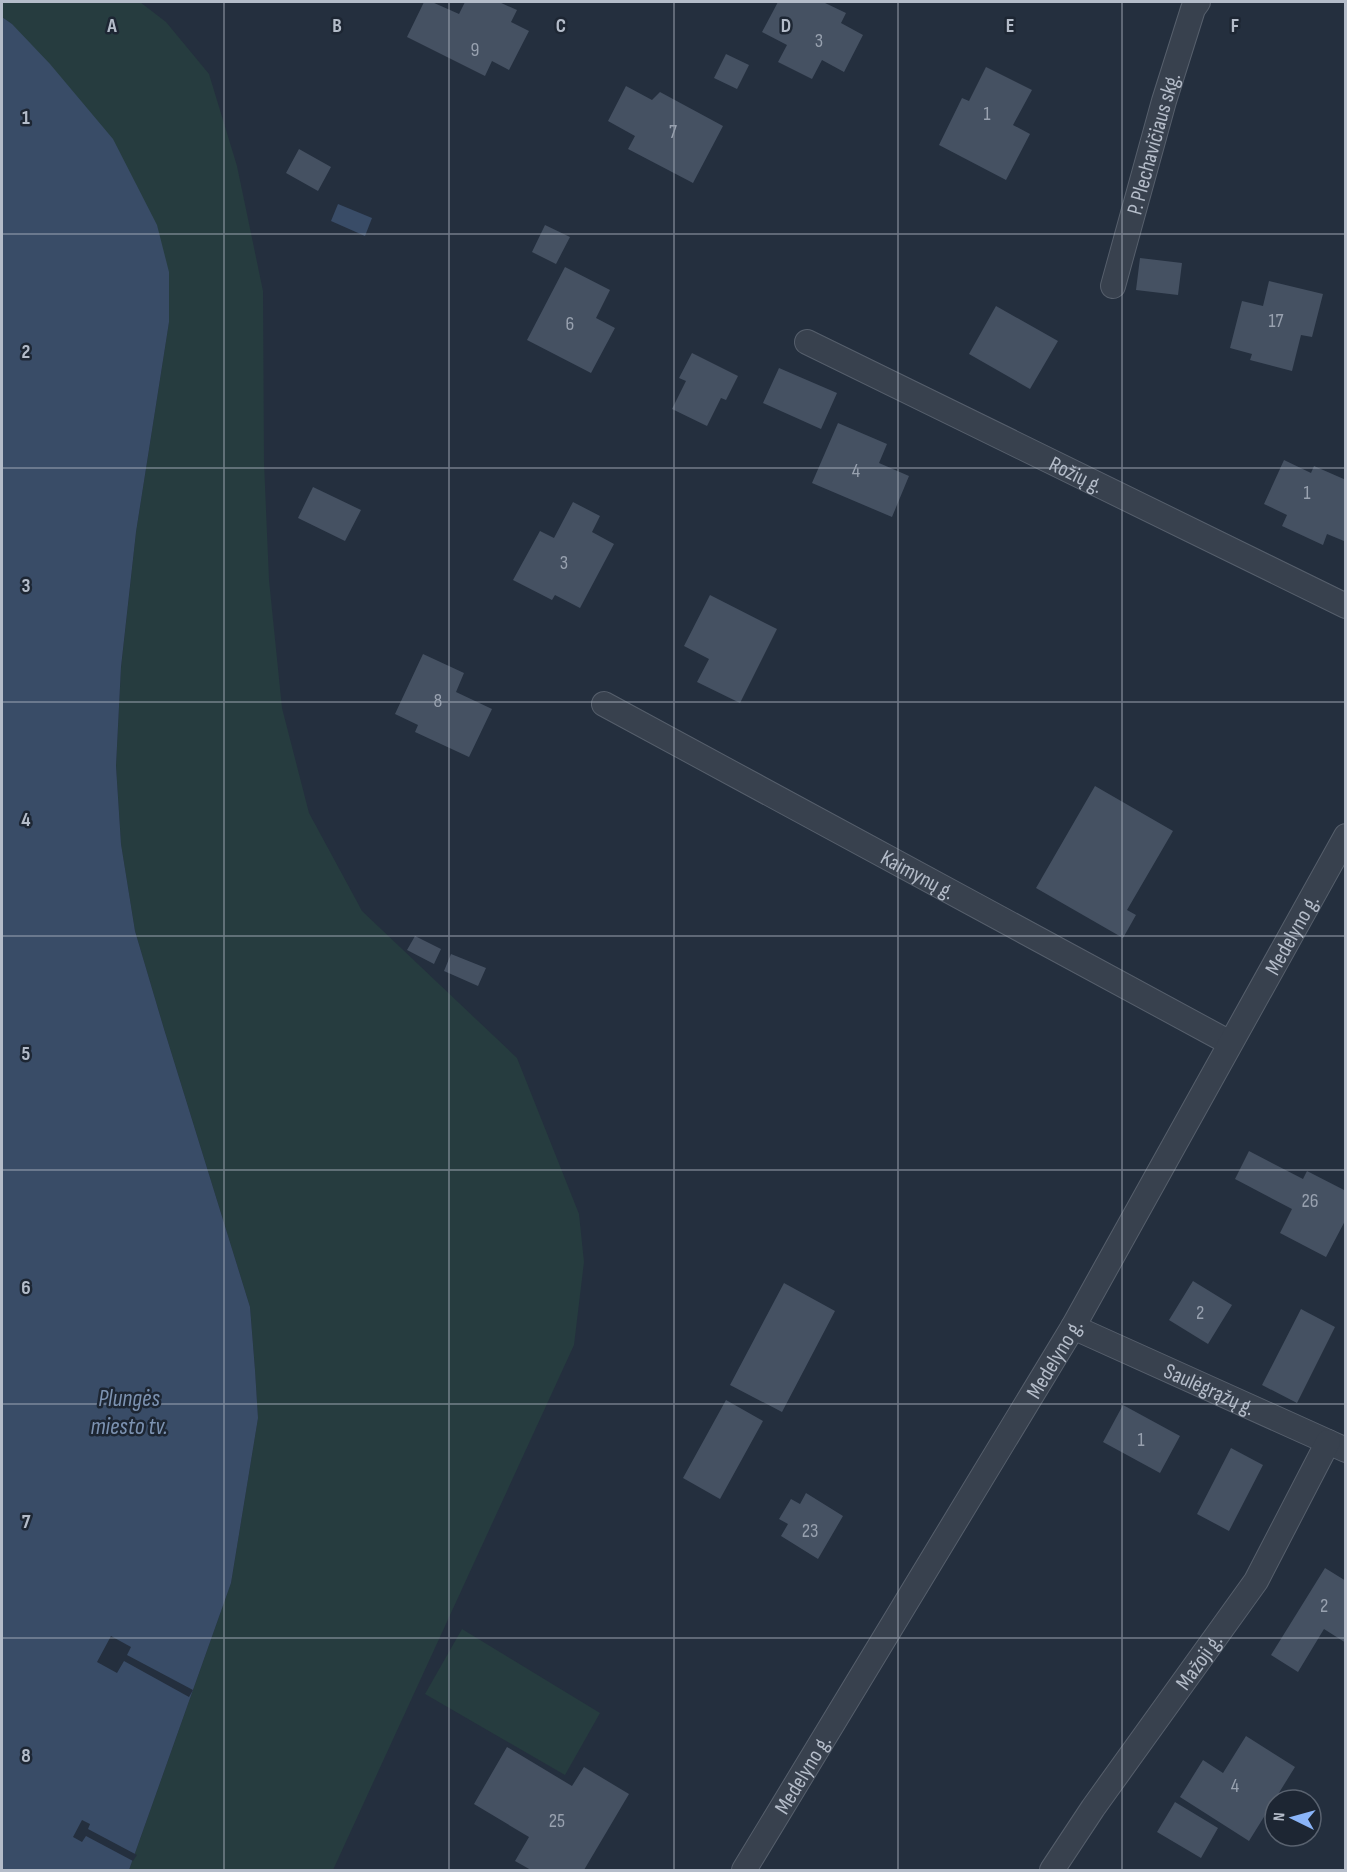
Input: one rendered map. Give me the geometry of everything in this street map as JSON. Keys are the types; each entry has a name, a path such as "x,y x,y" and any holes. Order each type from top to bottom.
{"street":[{"name":"P. Plechavičiaus skg.","path":"1113,286 1164,101 1193,9 1198,2"},
{"name":"Rožių g.","path":"807,342 1346,606"},
{"name":"Kaimynų g.","path":"604,704 1230,1043"},
{"name":"Medelyno g.","path":"744,1870 1073,1327 1346,836"},
{"name":"Saulėgrąžų g.","path":"1073,1327 1337,1446"},
{"name":"Mažoji g.","path":"1053,1870 1093,1808 1256,1581 1337,1446"}],"green space":[{"path":"2,2 140,2 166,22 209,74 237,166 263,291 264,463 269,580 282,708 309,813 362,911 517,1058 579,1214 584,1262 574,1345 333,1870 129,1870 231,1583 258,1418 255,1370 250,1307 135,931 121,844 116,766 121,668 136,532 169,322 12,24 2,17"},
{"path":"462,1629 600,1713 565,1775 425,1694"}],"water":[{"name":"Plungės miesto tv.","path":"2,17 12,24 50,64 113,139 157,225 169,272 169,322 136,532 121,667 116,766 121,844 135,931 250,1307 255,1370 258,1418 231,1583 129,1870 2,1870"},
{"path":"338,204 372,218 365,236 331,221"}],"pier":[{"path":"111,1636 131,1647 127,1655 193,1690 189,1697 124,1661 117,1673 97,1662"},
{"path":"82,1820 90,1824 88,1829 137,1855 133,1861 86,1836 82,1842 73,1837"}],"building":[{"path":"424,2 432,2 459,14 465,2 499,2 517,10 511,22 529,31 509,70 492,61 485,76 407,37"},
{"path":"778,2 823,2 846,13 841,23 863,35 844,72 822,60 812,79 778,62 787,45 762,32"},
{"path":"726,54 749,65 737,89 714,78"},
{"path":"986,67 1032,90 1013,125 1030,134 1006,180 939,145 962,98 969,101"},
{"path":"626,86 652,100 660,92 723,126 693,183 628,149 635,136 608,121"},
{"path":"299,149 331,167 318,191 286,173"},
{"path":"545,225 570,237 556,264 532,252"},
{"path":"1140,258 1182,263 1178,295 1136,290"},
{"path":"565,267 610,290 596,318 615,328 591,373 527,340"},
{"path":"1269,281 1323,294 1312,337 1301,335 1292,371 1250,360 1252,354 1230,348 1242,301 1263,306"},
{"path":"996,306 1058,341 1030,389 969,354"},
{"path":"692,353 738,376 726,400 721,398 707,426 672,409 686,381 679,378"},
{"path":"779,368 837,393 821,429 763,403"},
{"path":"838,423 887,444 879,463 909,476 892,517 812,483"},
{"path":"1284,460 1311,473 1314,466 1346,480 1346,537 1344,541 1327,534 1323,545 1282,526 1287,515 1264,504"},
{"path":"313,487 361,510 345,541 298,518"},
{"path":"573,502 600,516 592,532 614,544 580,608 555,595 552,600 513,580 540,531 554,538"},
{"path":"710,595 777,629 740,703 697,682 709,659 684,646"},
{"path":"423,654 464,673 456,692 492,709 469,757 415,732 418,725 395,714"},
{"path":"1095,786 1173,831 1127,910 1136,915 1123,938 1036,888"},
{"path":"415,936 441,949 434,964 407,950"},
{"path":"451,954 486,968 478,986 444,971"},
{"path":"1249,1151 1303,1179 1307,1171 1346,1191 1346,1219 1326,1257 1280,1233 1292,1209 1235,1179"},
{"path":"1193,1281 1232,1305 1208,1344 1169,1320"},
{"path":"784,1283 835,1311 782,1412 730,1385"},
{"path":"1301,1309 1335,1327 1297,1403 1262,1385"},
{"path":"726,1400 763,1421 720,1499 683,1478"},
{"path":"1123,1405 1180,1436 1160,1473 1103,1442"},
{"path":"1231,1448 1263,1465 1229,1531 1197,1514"},
{"path":"806,1493 843,1516 818,1559 781,1536 788,1524 779,1519 791,1499 800,1504"},
{"path":"1325,1568 1346,1581 1346,1643 1324,1629 1298,1672 1271,1655"},
{"path":"1246,1736 1295,1767 1282,1788 1263,1788 1263,1818 1249,1841 1180,1797 1203,1760 1223,1773"},
{"path":"507,1747 572,1786 584,1767 629,1794 584,1870 531,1870 515,1861 529,1837 474,1804"},
{"path":"1175,1802 1218,1828 1201,1858 1157,1832"}]}
